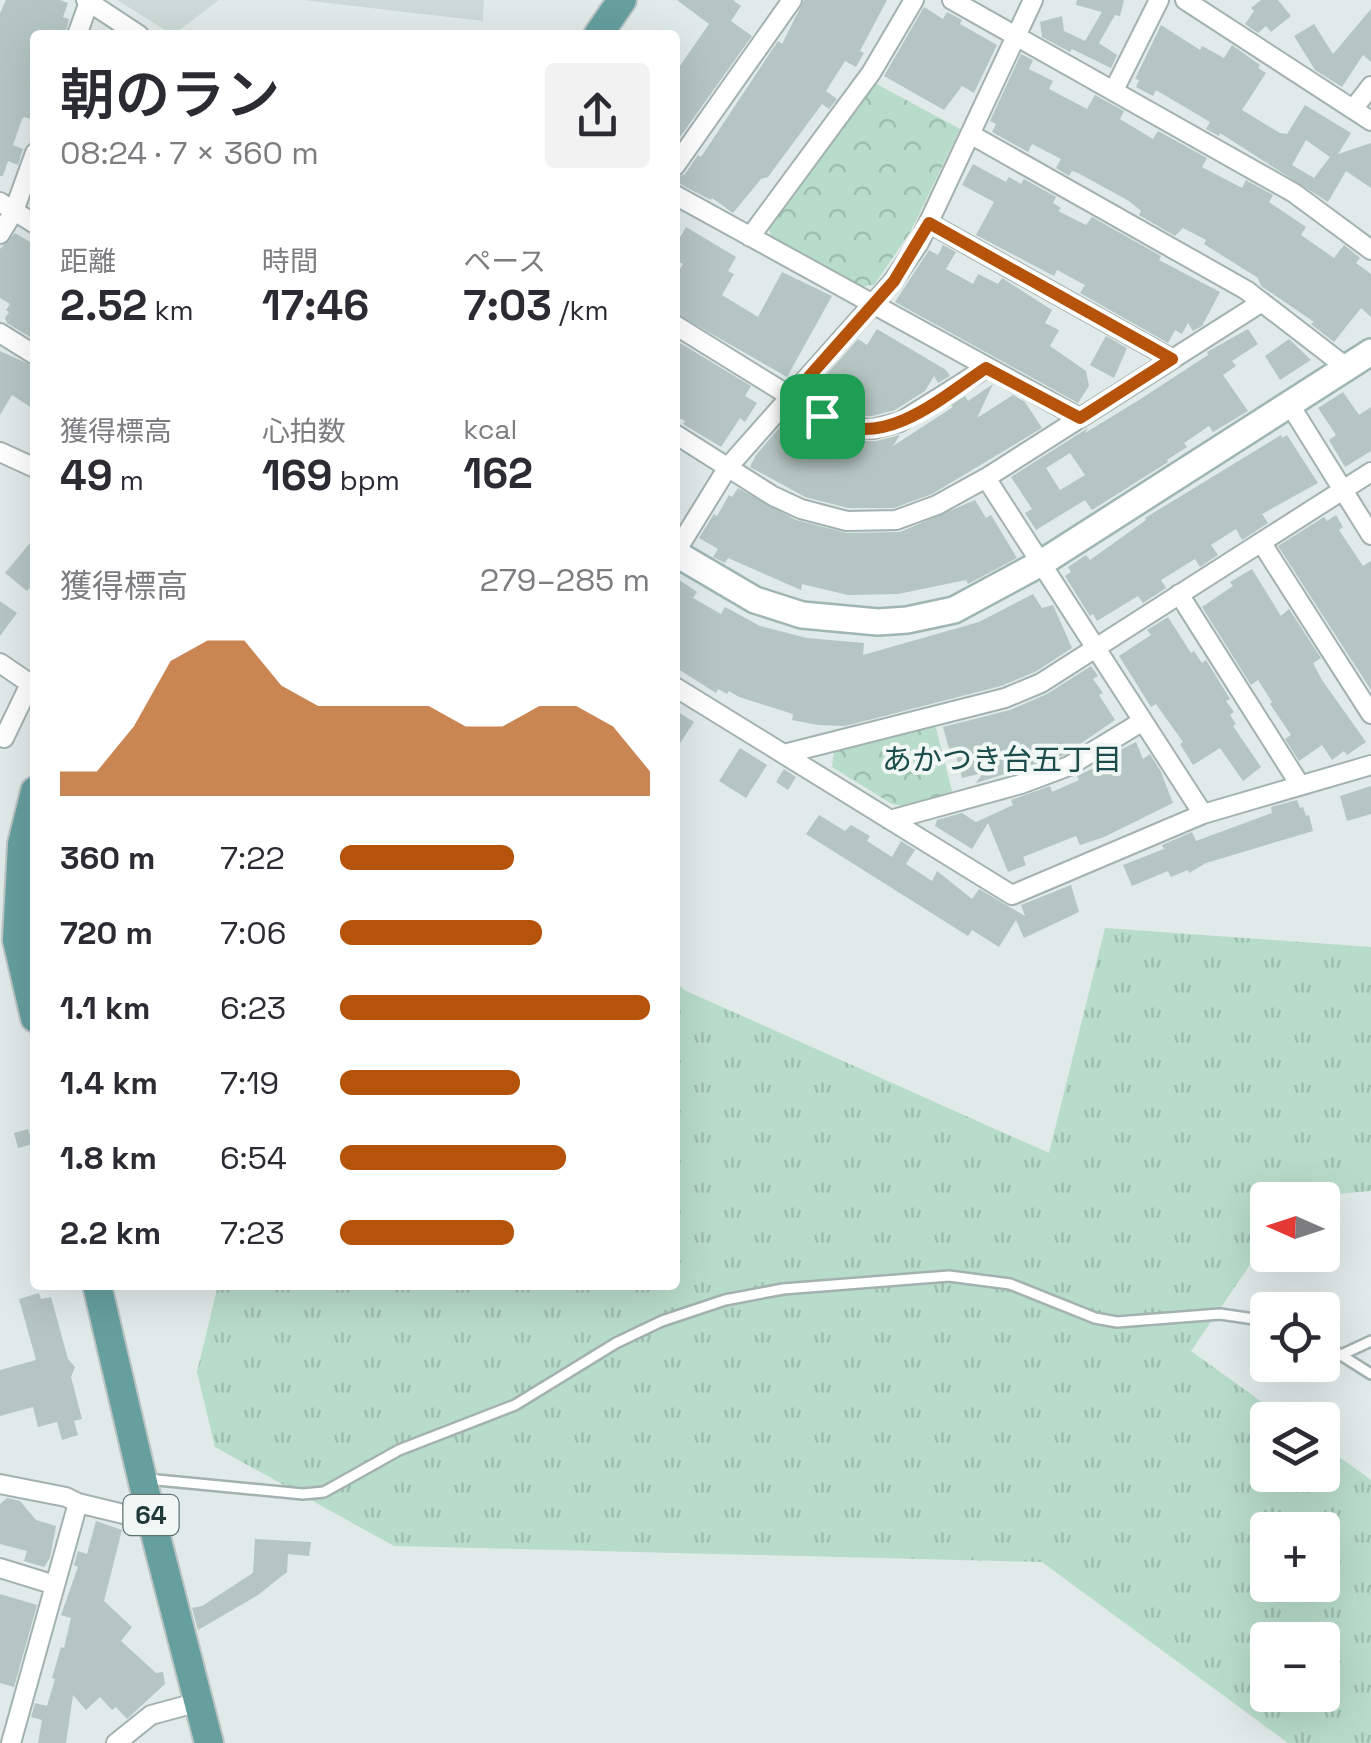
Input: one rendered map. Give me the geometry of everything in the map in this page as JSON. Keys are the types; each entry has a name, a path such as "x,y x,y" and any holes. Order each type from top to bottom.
{"main road":[{"path":"601,30 622,0"},
{"path":"30,811 9,942 30,1003"},
{"name":"64","path":"99,1290 152,1521 209,1743"}],"street":[{"path":"680,159 792,0"},
{"path":"750,237 872,73 914,0"},
{"path":"952,0 1294,193 1371,250"},
{"path":"680,545 728,467 894,281 929,223 1033,0"},
{"path":"1114,90 1159,0"},
{"path":"1185,0 1371,121"},
{"path":"78,30 87,1 131,30"},
{"path":"1354,108 1371,86"},
{"path":"970,134 1262,302 1346,367"},
{"path":"0,234 7,206 30,162"},
{"path":"680,198 1080,418"},
{"path":"7,206 30,221"},
{"path":"929,223 1172,359"},
{"path":"680,437 802,509 830,518 878,522 914,515 986,478 1262,302"},
{"path":"680,328 838,424 872,429 912,416 986,368"},
{"path":"0,333 30,352"},
{"path":"680,556 755,600 802,615 848,622 907,620 954,610 1043,562 1371,352"},
{"path":"1290,405 1371,534"},
{"path":"0,452 30,466"},
{"path":"784,754 1004,698 1040,683 1371,472"},
{"path":"986,478 1203,814"},
{"path":"1261,542 1371,714"},
{"path":"1179,594 1300,786"},
{"path":"0,663 30,684"},
{"path":"4,738 30,689"},
{"path":"680,690 1012,896 1203,814 1371,765"},
{"path":"890,820 1053,772 1144,721"},
{"path":"0,1484 152,1521"},
{"path":"11,1743 78,1503"},
{"path":"0,1568 55,1585"},
{"path":"116,1743 152,1715 199,1702"}],"lane":[{"path":"144,1479 304,1494 324,1492 399,1450 514,1405 616,1343 662,1321 725,1300 784,1288 948,1276 1010,1284 1106,1320 1220,1314 1250,1318"},
{"path":"1343,1354 1371,1342"},
{"path":"1340,1352 1371,1374"}],"shaded area":[{"path":"117,0 219,0 180,30 165,30"},
{"path":"303,0 484,0 483,21"}],"green space":[{"path":"873,82 960,129 911,231 874,285 859,287 772,239 768,226"},
{"path":"935,724 953,795 909,807 892,804 832,767 834,752"},
{"path":"1105,928 1371,947 1371,1191 1340,1194 1340,1182 1250,1182 1250,1265 1191,1351 1262,1402 1250,1402 1250,1492 1340,1492 1340,1457 1371,1480 1371,1743 1288,1743 1042,1562 394,1546 215,1447 197,1372 217,1290 680,1290 680,986 1049,1153"}],"building":[{"path":"6,0 60,0 68,3 63,17 69,19 66,30 30,30 30,119 22,119 13,145 23,149 18,165 8,161 3,176 0,176 0,13"},
{"path":"677,0 733,0 741,6 731,21 752,36 680,137 680,66 709,24"},
{"path":"804,0 887,0 860,51 864,53 856,67 845,61 826,91 837,99 829,109 822,104 768,177 761,179 733,213 712,198 680,184 680,176 698,155 701,157 778,41 782,44"},
{"path":"1077,0 1124,0 1120,16 1115,15 1099,43 1117,55 1111,68 1042,37 1040,22 1062,16 1064,31 1085,41 1102,12 1076,5"},
{"path":"1261,0 1278,0 1291,16 1271,32 1266,26 1258,33 1245,24 1254,11 1251,8"},
{"path":"924,7 943,19 947,12 997,45 974,93 962,86 944,110 884,76"},
{"path":"1371,9 1371,62 1363,55 1342,87 1315,70 1294,36 1314,24 1333,54"},
{"path":"1161,25 1200,50 1202,46 1224,58 1232,45 1266,73 1242,110 1287,134 1305,105 1351,133 1338,154 1371,143 1371,188 1346,171 1328,202 1220,133 1219,136 1206,129 1210,122 1156,90 1153,96 1136,87 1139,80 1135,79","holes":["1306,140 1330,157 1314,178 1292,165"]},
{"path":"1021,54 1033,60 1029,69 1053,81 1049,89 1087,109 1095,95 1124,111 1120,119 1153,139 1158,131 1207,158 1202,167 1242,188 1246,180 1273,195 1269,202 1306,227 1301,235 1334,258 1344,245 1360,258 1356,263 1371,274 1371,317 1361,308 1334,342 1311,324 1314,322 1261,286 1258,278 1204,244 1206,240 1183,228 1175,236 1139,215 1141,211 1129,201 1078,173 1072,171 1069,176 1056,168 1061,159 1032,144 1028,152 992,132 996,124 990,121"},
{"path":"973,164 1006,182 1009,177 1021,184 1024,179 1056,197 1053,203 1061,208 1058,211 1086,225 1092,217 1161,256 1159,260 1220,292 1202,326 1193,331 1188,323 1182,334 1175,330 1168,343 1080,293 1085,285 1057,270 1054,276 976,235 994,202 962,185"},
{"path":"686,227 736,257 728,271 734,274 722,295 758,317 782,272 832,296 787,377 680,316 680,237"},
{"path":"15,233 30,242 30,337 5,318 10,304 0,298 0,249"},
{"path":"943,245 956,252 946,269 973,284 978,274 998,284 1002,278 1052,310 1045,323 1059,330 1050,346 1086,371 1089,386 1078,403 895,302 929,250 938,255"},
{"path":"877,329 950,376 938,383 934,376 925,391 895,410 872,416 854,416 817,398 814,393 819,383 858,339 867,345"},
{"path":"1248,329 1258,344 1232,361 1236,366 1223,375 1248,411 1213,432 1209,426 1184,443 1187,447 1168,462 1092,510 1085,500 1036,530 1025,513 1032,509 1011,477 1139,400 1208,355 1207,352","holes":["1070,453 1085,475 1060,490 1046,468"]},
{"path":"1106,336 1127,348 1114,378 1090,365"},
{"path":"1289,339 1311,360 1280,380 1265,356"},
{"path":"680,343 751,386 745,396 757,403 745,422 740,418 721,447 683,424 685,421 680,418"},
{"path":"0,351 30,365 30,407 12,395 0,415"},
{"path":"993,384 977,418 1013,395 1025,402 1042,428 932,494 894,508 848,508 805,497 750,467 792,413 818,428 816,431 853,446 854,441 900,435 893,446 965,396 968,401"},
{"path":"1343,392 1359,415 1371,407 1371,451 1345,467 1329,440 1336,435 1318,408"},
{"path":"1281,435 1287,435 1318,483 1262,514 1268,523 1242,540 1236,529 1211,545 1218,555 1200,567 1195,559 1161,580 1166,588 1143,603 1138,596 1097,621 1093,614 1090,616 1065,576 1071,572 1068,567 1086,555 1090,560 1145,518"},
{"path":"738,488 796,520 847,533 900,532 975,500 986,518 991,515 1017,558 968,584 966,580 898,594 848,595 802,584 801,590 728,558 725,563 713,557 718,549 699,538"},
{"path":"1336,515 1343,527 1339,530 1363,566 1371,561 1371,690 1278,546 1324,517 1327,521"},
{"path":"30,543 30,588 27,591 5,573"},
{"path":"1252,569 1281,616 1289,609 1321,658 1313,663 1322,680 1366,742 1347,755 1344,751 1332,760 1322,745 1299,761 1285,739 1291,735 1272,702 1258,680 1251,685 1202,607"},
{"path":"680,580 697,592 693,598 721,614 725,607 760,626 807,638 864,643 863,655 979,622 1033,594 1042,608 1053,605 1072,648 1035,672 1001,686 845,726 792,720 793,714 729,691 727,694 718,689 716,693 680,670"},
{"path":"0,601 17,613 0,636"},
{"path":"1168,617 1191,653 1194,651 1202,663 1206,660 1230,699 1226,701 1234,712 1230,715 1236,724 1233,726 1261,767 1243,781 1220,748 1193,765 1180,744 1183,742 1156,704 1151,707 1119,656 1151,635 1147,630"},
{"path":"1091,666 1098,676 1093,679 1103,693 1099,695 1115,720 1064,755 976,783 983,773 962,778 943,727 1010,710 1047,694"},
{"path":"680,713 694,722 680,743"},
{"path":"1136,742 1143,759 1150,754 1161,772 1173,803 1104,837 1080,845 1076,836 1023,857 1026,865 1008,872 988,823 972,849 935,826 937,820 962,813 976,822 1013,805 1011,800 1050,786 1052,792 1079,780 1077,776 1119,756 1120,750"},
{"path":"740,748 767,765 746,798 719,781"},
{"path":"784,769 796,777 788,790 776,782"},
{"path":"1371,786 1371,814 1347,821 1340,796"},
{"path":"1297,800 1309,815 1313,831 1206,863 1189,873 1188,870 1171,877 1168,871 1132,886 1123,865 1164,849 1162,845 1192,832 1196,841 1272,813 1271,807"},
{"path":"819,815 845,831 851,825 870,836 867,841 892,857 901,841 915,850 906,864 932,881 937,871 972,899 979,889 1025,916 1021,905 1071,885 1079,912 1024,938 1016,920 999,947 972,930 968,936 806,834"},
{"path":"28,1129 30,1145 18,1148 14,1133"},
{"path":"39,1293 41,1299 51,1297 68,1359 75,1367 71,1377 82,1419 74,1421 78,1435 62,1440 57,1422 38,1427 33,1407 0,1416 0,1370 36,1360 19,1299"},
{"path":"7,1498 20,1501 36,1520 56,1526 50,1558 44,1567 24,1561 27,1551 0,1544 0,1504"},
{"path":"96,1521 122,1530 104,1601 132,1627 121,1641 156,1673 163,1672 165,1684 127,1719 100,1697 86,1710 73,1695 66,1743 38,1743 42,1720 31,1717 35,1703 47,1706 71,1618 61,1615 78,1567 74,1565 78,1551 87,1554"},
{"path":"255,1539 311,1542 309,1556 288,1554 287,1572 258,1595 198,1630 192,1608 202,1606 253,1573"},
{"path":"0,1594 37,1605 14,1687 0,1683"}],"district":[{"name":"あかつき台五丁目","path":"1002,759"}],"route":[{"path":"929,223 1172,359 1080,418 986,368 912,416 888,426 850,428 822,416 791,397 894,281 929,223"}]}
